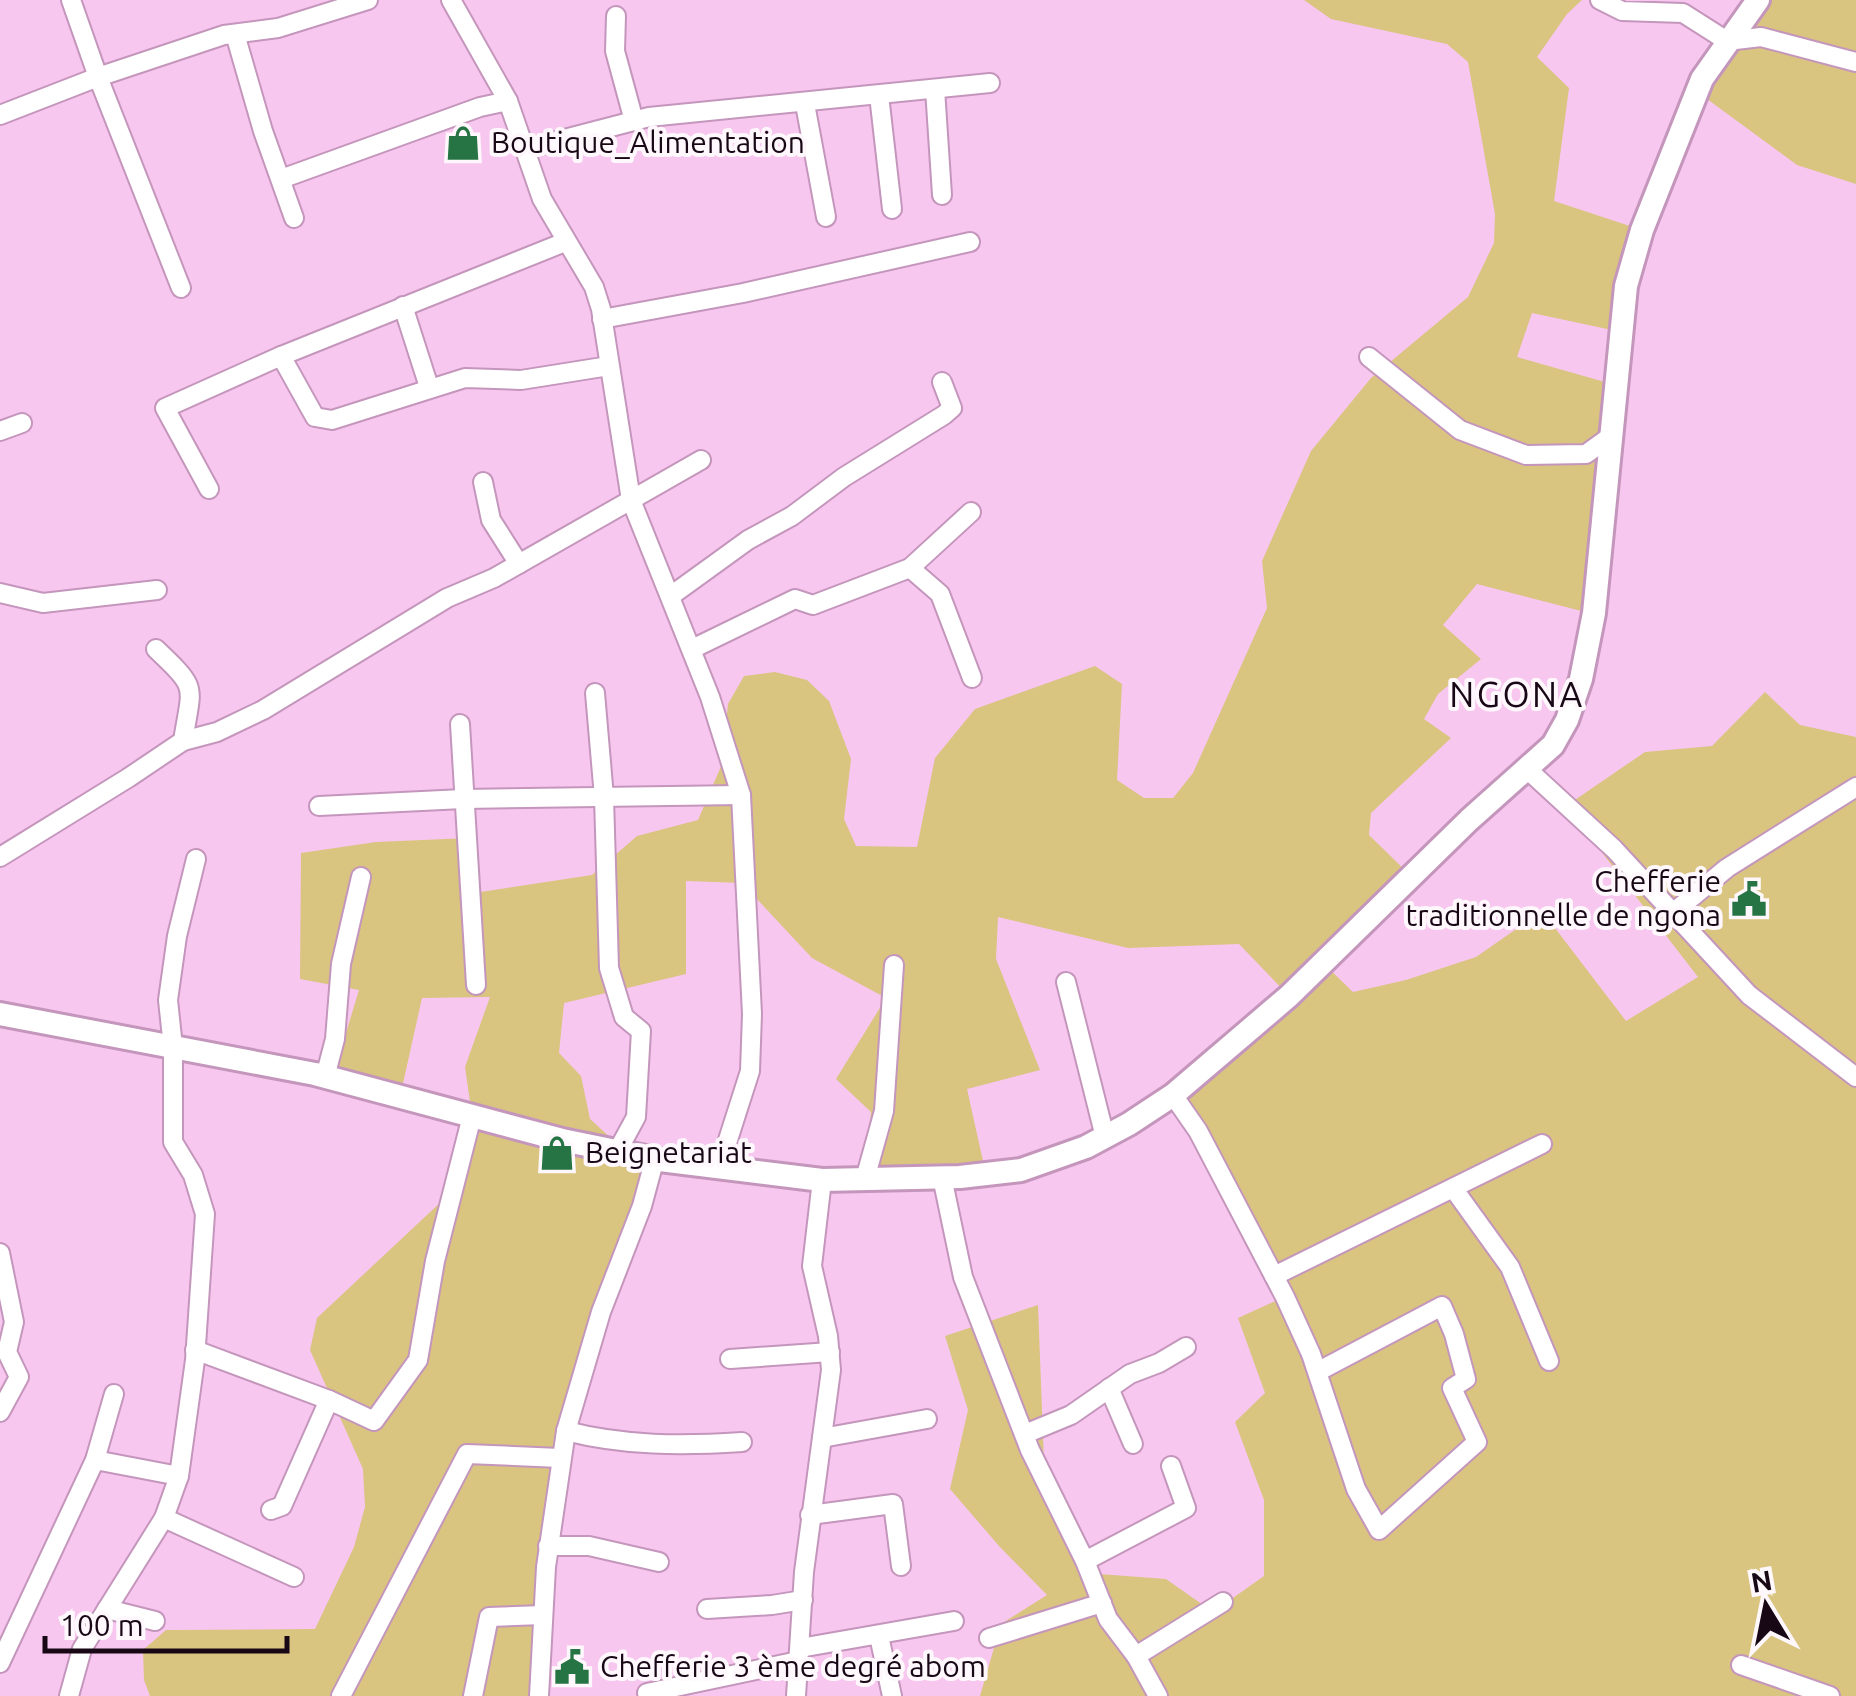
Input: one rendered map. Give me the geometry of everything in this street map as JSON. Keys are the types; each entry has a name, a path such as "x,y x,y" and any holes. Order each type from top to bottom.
{"street":[{"path":"71,0 181,288"},
{"path":"0,115 98,77 236,34 278,28 368,0"},
{"path":"451,0 508,101 542,199 594,287 631,500 672,595 741,795 752,1014 750,1070 719,1168"},
{"path":"1600,0 1622,10 1683,13 1727,41 1761,37 1856,62"},
{"path":"0,1014 325,1077 562,1140 719,1168 822,1180 1022,1170 1105,1136 1173,1095 1289,996 1468,820 1528,770 1553,744 1567,720 1581,678 1599,580 1620,328 1636,247 1702,80 1758,0"},
{"path":"616,16 615,51 634,121"},
{"path":"236,34 294,218"},
{"path":"526,149 634,121 990,83"},
{"path":"935,89 942,196"},
{"path":"879,95 892,209"},
{"path":"280,180 480,107 508,101"},
{"path":"805,104 826,217"},
{"path":"209,489 166,408 281,356 565,242"},
{"path":"602,318 743,293 970,242"},
{"path":"403,306 429,387"},
{"path":"281,356 315,418 322,420 465,378 521,380 609,366"},
{"path":"1369,357 1460,430 1526,455 1586,454 1611,436"},
{"path":"672,595 748,540 792,516 844,477 944,416 952,408 942,382"},
{"path":"0,431 22,423"},
{"path":"0,857 183,741 217,732 263,710 447,598 519,564 700,460"},
{"path":"483,482 490,520 519,564"},
{"path":"692,649 795,599 812,606 910,568 971,512"},
{"path":"910,568 940,594 972,678"},
{"path":"0,593 43,603 157,590"},
{"path":"156,649 187,679 191,688 183,741"},
{"path":"595,693 604,797 610,968 624,1017 641,1030 636,1117 618,1150"},
{"path":"460,724 476,984"},
{"path":"1528,770 1614,848 1749,995 1856,1077"},
{"path":"1673,913 1727,868 1856,787"},
{"path":"318,806 463,799 741,795"},
{"path":"69,1696 82,1649 164,1518 179,1476 195,1350 205,1214 193,1175 173,1142 173,1047 168,1000 177,936 196,859"},
{"path":"325,1077 335,1039 341,964 361,877"},
{"path":"865,1179 884,1110 894,965"},
{"path":"1066,982 1105,1136"},
{"path":"1173,1095 1198,1130 1274,1276 1318,1372 1356,1489 1379,1530 1477,1442 1452,1388 1466,1379 1442,1306 1318,1372"},
{"path":"195,1350 374,1420 418,1360 434,1261 472,1116"},
{"path":"1274,1276 1542,1144"},
{"path":"539,1696 548,1546 560,1458 601,1312 642,1206 655,1158"},
{"path":"942,1177 962,1278 1025,1434 1108,1619 1136,1656 1158,1696"},
{"path":"796,1696 810,1515 830,1352 812,1266 822,1180"},
{"path":"1453,1188 1510,1267 1549,1361"},
{"path":"0,1254 14,1322 7,1352 19,1377 0,1412"},
{"path":"1025,1434 1071,1415 1130,1374 1186,1347"},
{"path":"730,1359 830,1352"},
{"path":"1109,1388 1134,1444"},
{"path":"0,1663 94,1460 114,1394"},
{"path":"271,1510 282,1506 328,1400"},
{"path":"822,1438 927,1419"},
{"path":"566,1431 608,1442 742,1442"},
{"path":"341,1696 467,1454 560,1458"},
{"path":"94,1460 179,1476"},
{"path":"1085,1561 1186,1508 1172,1466"},
{"path":"810,1515 893,1504 902,1566"},
{"path":"164,1518 294,1576"},
{"path":"548,1546 589,1546 659,1562"},
{"path":"707,1608 803,1600"},
{"path":"1136,1656 1223,1602"},
{"path":"988,1638 1102,1604"},
{"path":"107,1608 155,1621"},
{"path":"473,1696 489,1617 543,1615"},
{"path":"647,1693 799,1654 954,1621"},
{"path":"879,1636 892,1696"},
{"path":"1741,1665 1821,1695"}],"shaded area":[{"path":"1304,0 1582,0 1567,14 1537,57 1569,88 1554,201 1642,230 1626,333 1532,313 1517,357 1619,386 1589,613 1477,584 1443,625 1481,659 1438,694 1424,719 1451,738 1371,813 1369,835 1411,876 1323,963 1353,992 1406,980 1476,957 1542,911 1626,1021 1698,977 1566,806 1645,752 1712,746 1765,692 1800,725 1856,737 1856,1696 980,1696 1001,1624 1047,1595 950,1489 968,1410 945,1336 1038,1305 1044,1463 1099,1574 1166,1579 1213,1612 1264,1576 1264,1500 1235,1422 1265,1393 1238,1318 1284,1297 1173,1095 1289,996 1239,944 1128,948 998,917 996,959 1040,1070 967,1089 985,1170 865,1179 871,1112 836,1079 886,998 812,958 742,883 686,881 686,974 564,1003 559,1053 581,1076 590,1119 623,1149 660,1160 561,1433 544,1696 150,1696 144,1680 143,1650 166,1630 315,1629 354,1547 365,1507 363,1469 310,1350 317,1318 443,1200 472,1116 465,1067 490,997 422,998 400,1097 332,1079 359,990 300,979 301,853 376,842 469,838 474,893 592,875 637,836 698,820 722,764 728,704 744,676 775,672 807,680 829,701 851,759 844,819 856,846 917,847 935,758 975,709 1095,666 1122,684 1117,780 1144,798 1173,798 1193,773 1267,608 1262,561 1311,451 1371,378 1468,297 1494,243 1495,214 1468,62 1447,44 1331,19"},
{"path":"1752,0 1856,0 1856,184 1797,165 1688,85"}],"place":[{"name":"Boutique_Alimentation","path":"463,143"},
{"name":"Chefferie traditionnelle de ngona","path":"1749,899"},
{"name":"Beignetariat","path":"557,1153"},
{"name":"Chefferie 3 ème degré abom","path":"572,1667"}],"district":[{"name":"NGONA","path":"1517,695"}]}
